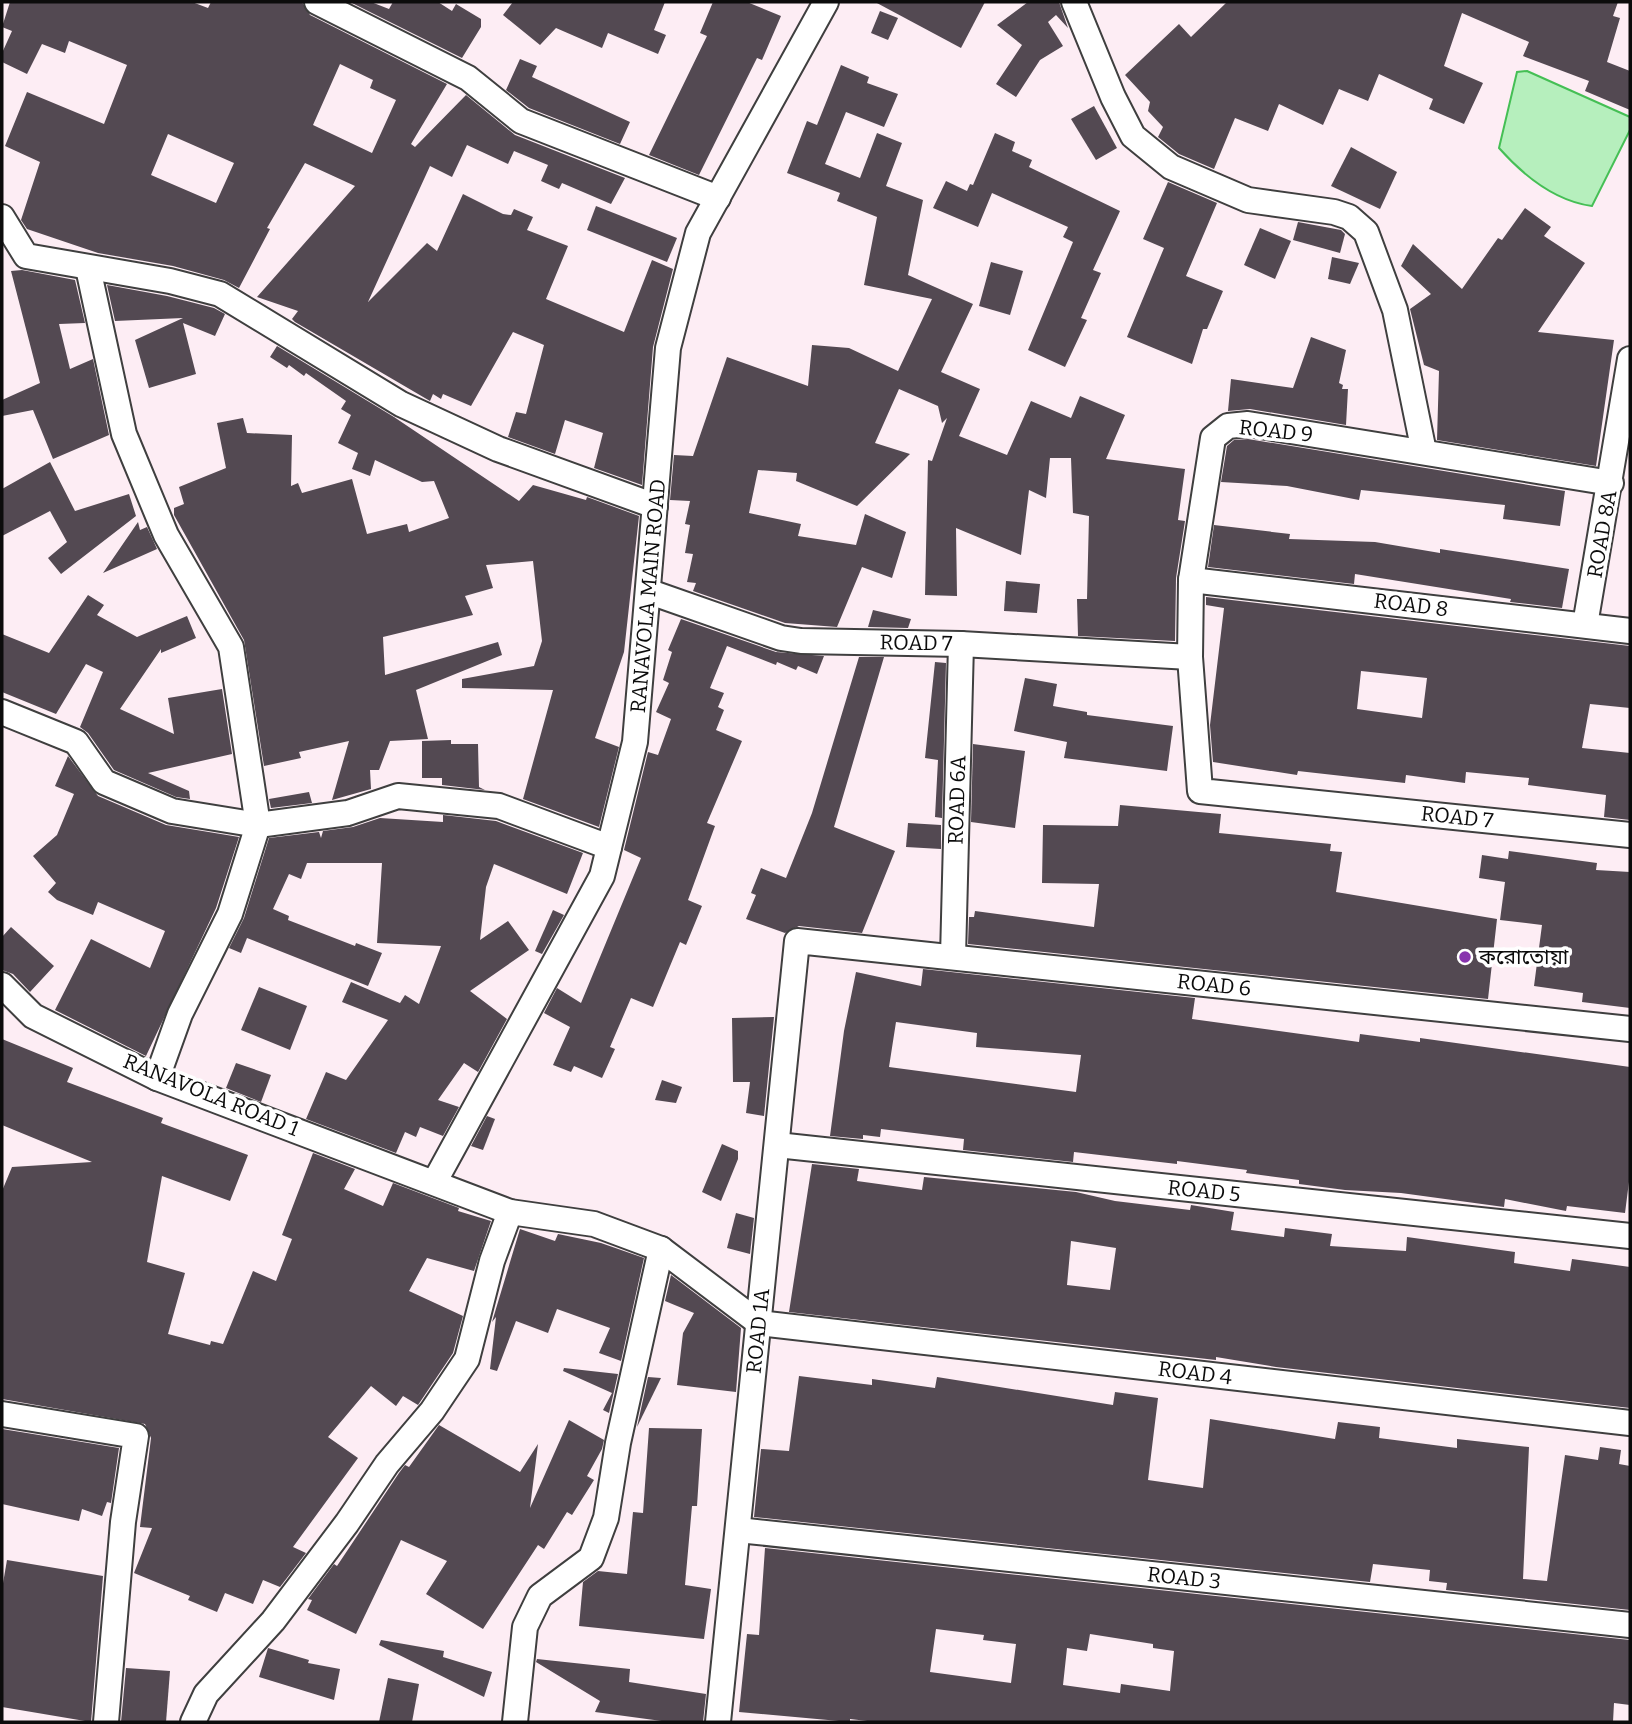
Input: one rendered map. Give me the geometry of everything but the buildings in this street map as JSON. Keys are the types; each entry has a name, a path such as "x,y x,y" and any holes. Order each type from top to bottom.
{"street":[{"path":"317,2 468,78 521,121 718,198"},
{"name":"RANAVOLA MAIN ROAD","path":"435,1181 602,876 635,742 668,348 698,233 826,2"},
{"path":"1074,2 1113,97 1133,136 1171,167 1248,200 1334,212 1349,217 1366,232 1395,310 1424,452"},
{"path":"2,216 26,256 170,281 220,294 401,404 498,449 655,506"},
{"path":"88,268 124,434 166,535 231,648 258,825 230,914 180,1014 157,1078"},
{"name":"ROAD 8A","path":"1585,625 1630,359"},
{"name":"ROAD 9","path":"1200,791 1190,657 1191,580 1213,438 1228,426 1248,424 1611,483"},
{"name":"ROAD 8","path":"1191,580 1630,631"},
{"name":"ROAD 7","path":"649,592 791,640 961,644 1190,657"},
{"name":"ROAD 6A","path":"953,957 961,644"},
{"path":"2,712 76,743 104,782 172,811 258,825 348,813 398,796 499,806 609,847"},
{"name":"ROAD 7","path":"1200,791 1630,835"},
{"name":"ROAD 6","path":"797,941 1630,1029"},
{"name":"ROAD 1A","path":"718,1722 797,941"},
{"name":"RANAVOLA ROAD 1","path":"2,985 33,1016 157,1078 435,1181 510,1212 594,1224 661,1249 759,1323"},
{"name":"ROAD 5","path":"777,1145 1630,1237"},
{"path":"193,1722 206,1694 274,1621 387,1464 432,1411 467,1359 492,1261 510,1212"},
{"path":"515,1722 525,1627 540,1597 591,1558 607,1518 618,1443 661,1249"},
{"name":"ROAD 4","path":"759,1323 1630,1423"},
{"path":"2,1414 136,1436 123,1522 106,1722"},
{"name":"ROAD 3","path":"738,1530 1630,1625"}],"shaded area":[{"path":"1527,71 1630,117 1630,130 1592,206 1553,193 1518,168 1499,148 1517,72"}],"place":[{"name":"করোতোয়া","path":"1465,957"}]}
